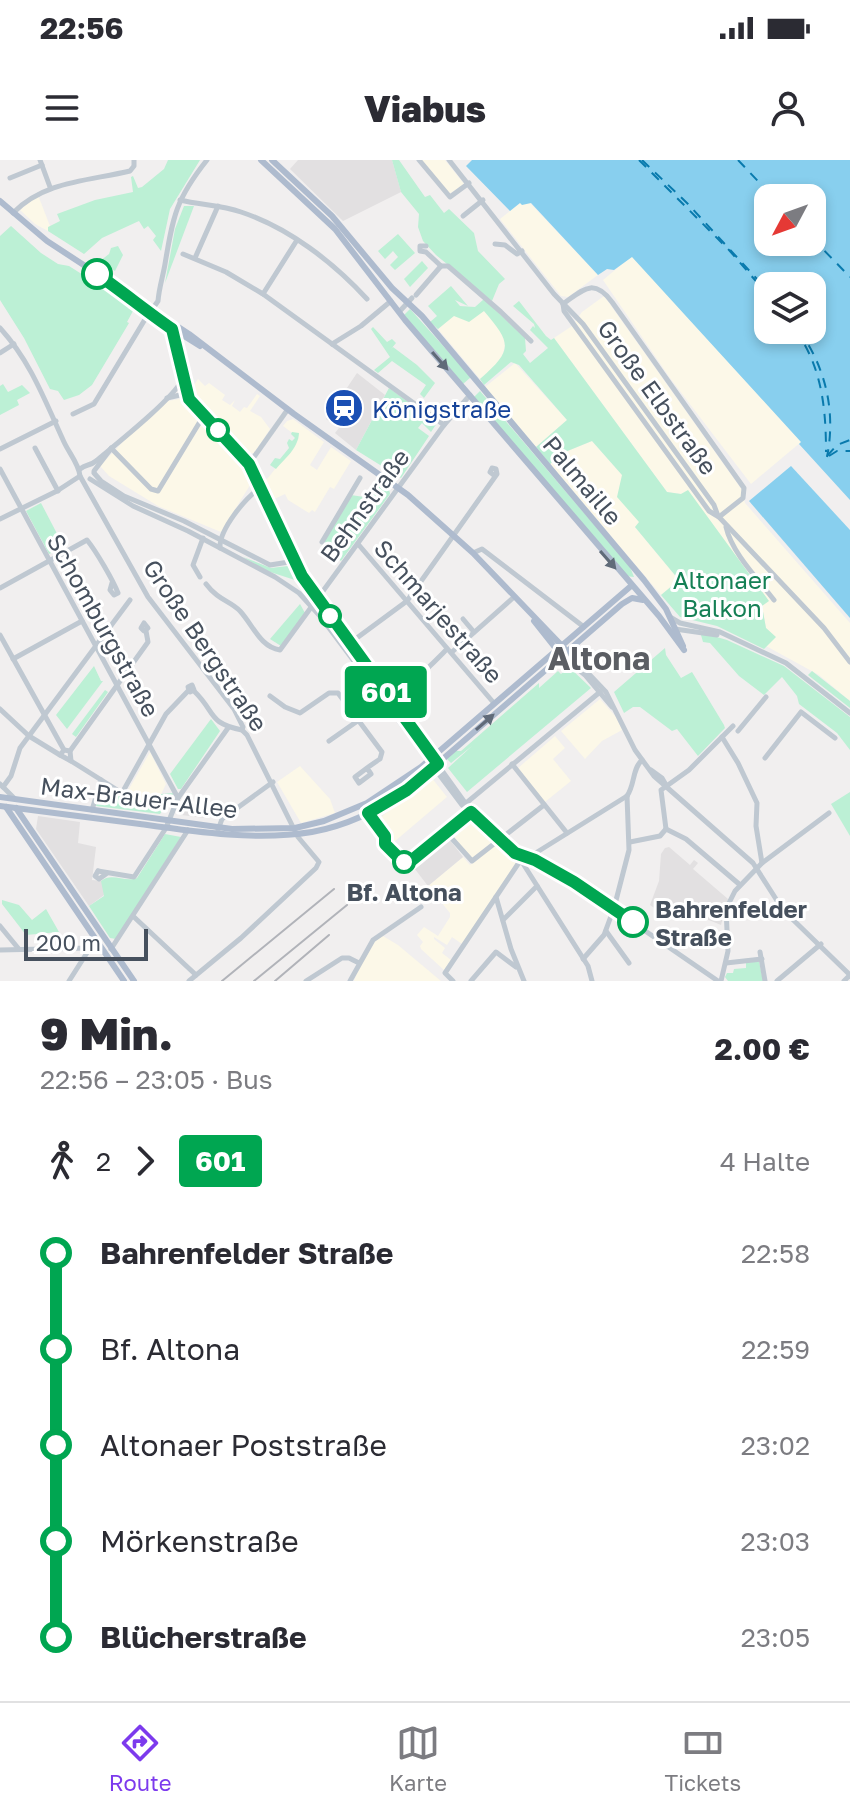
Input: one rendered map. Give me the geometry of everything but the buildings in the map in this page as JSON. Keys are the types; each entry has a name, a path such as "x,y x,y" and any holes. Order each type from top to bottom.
{"main road":[{"name":"Palmaille","path":"261,160 335,229 399,312 643,600 675,628"},
{"name":"Palmaille","path":"272,160 340,224 392,288 412,299 422,316 633,568 675,628"},
{"path":"0,201 47,241 166,319 366,468 398,488 473,553 562,651"},
{"path":"151,310 172,329 203,347"},
{"path":"470,395 476,380"},
{"path":"633,568 633,587 649,590"},
{"name":"Max-Brauer-Allee","path":"622,604 633,587"},
{"name":"Max-Brauer-Allee","path":"0,797 216,829 274,828 310,832 368,813 395,798 435,766 562,651 584,627 633,587"},
{"name":"Max-Brauer-Allee","path":"187,827 201,832 216,829 246,835 296,830 363,805 387,792 493,702 622,604 634,598 643,600"},
{"path":"12,799 134,981"},
{"path":"3,806 124,981"},
{"name":"Max-Brauer-Allee","path":"3,806 167,824"},
{"name":"Max-Brauer-Allee","path":"246,835 274,828"}],"street":[{"path":"13,213 28,199 50,187 130,171 134,160"},
{"path":"73,414 94,404 151,310 159,294 171,225 180,200 207,160"},
{"path":"419,160 450,197 469,183"},
{"name":"Große Elbstraße","path":"449,160 563,304 569,306 583,324 726,526 824,628 850,662"},
{"path":"10,178 41,162 50,187"},
{"path":"180,200 218,206 258,219 297,240 346,278 377,311"},
{"path":"463,216 483,200"},
{"path":"195,258 218,206"},
{"path":"263,294 297,240"},
{"path":"495,244 505,245 517,254 522,251"},
{"path":"426,252 441,266 448,266 531,341"},
{"path":"183,254 226,272 263,294 444,425"},
{"path":"399,312 441,266"},
{"path":"563,304 592,287 601,289 612,302 744,488 742,499 719,517"},
{"path":"332,344 361,326 391,301"},
{"path":"166,319 172,329 186,390 192,403 249,464 302,576 389,696 435,766 471,812 515,853 583,959 592,981"},
{"name":"Große Bergstraße","path":"0,328 29,365 148,597 226,697 296,830 319,862 241,938 196,975"},
{"path":"0,353 14,344"},
{"path":"183,377 166,399 111,448 89,465 83,466 87,475 125,502 205,540 289,586 313,607 430,758"},
{"path":"175,390 186,390"},
{"path":"166,399 186,390"},
{"name":"Behnstraße","path":"206,584 218,599 239,610 262,641 277,651 282,648 444,425 470,395"},
{"path":"249,464 288,409"},
{"path":"111,448 158,491 204,415"},
{"path":"0,449 56,421"},
{"path":"27,435 58,491"},
{"path":"0,519 87,475 111,448"},
{"path":"87,475 89,465"},
{"name":"Schomburgstraße","path":"0,469 178,798"},
{"path":"87,475 124,496 210,534 272,566 289,562 296,565"},
{"path":"350,643 407,601 495,476"},
{"path":"322,542 360,478"},
{"path":"220,548 220,539 243,503 262,487"},
{"path":"726,526 733,543 774,600"},
{"path":"200,577 193,565 210,534"},
{"path":"0,588 87,540 112,583"},
{"name":"Schmarjestraße","path":"358,544 493,702"},
{"path":"473,553 482,549 584,627"},
{"path":"289,586 299,583 302,576"},
{"path":"378,694 389,696 474,632 514,597"},
{"path":"12,799 1,786 10,778 15,757 130,600"},
{"path":"313,607 326,610"},
{"path":"305,617 320,616"},
{"path":"463,619 474,632"},
{"path":"13,659 82,621"},
{"path":"675,628 729,638 790,666 850,713"},
{"path":"62,752 117,686 149,640 146,631"},
{"path":"0,635 62,752 71,761"},
{"path":"562,651 601,690 650,770 758,869 783,910 850,975 844,981"},
{"path":"465,804 601,690"},
{"path":"0,709 29,736 62,752 122,793 166,714 191,691 219,723 242,730"},
{"path":"270,696 300,713 329,693 337,693 382,752 380,759 367,768"},
{"path":"666,829 660,793 666,785 689,770 766,697"},
{"path":"383,701 394,704"},
{"path":"329,741 383,701"},
{"path":"765,758 801,712 835,738"},
{"path":"106,874 134,877 167,824 178,798 228,728"},
{"path":"722,737 757,803 756,826 762,863"},
{"path":"453,981 445,973 521,862 627,796 642,760"},
{"path":"512,764 567,833"},
{"path":"92,810 101,780"},
{"path":"216,829 222,819 273,782"},
{"path":"583,959 606,931 614,908 630,842 627,796"},
{"path":"471,812 446,832 472,861 544,805"},
{"path":"515,853 574,882 691,965 719,981 728,951 726,909 739,884 829,813"},
{"path":"108,957 187,827"},
{"path":"630,842 660,836 666,829"},
{"path":"666,829 686,839 739,884"},
{"path":"309,849 310,832"},
{"path":"503,920 537,886"},
{"path":"496,897 517,968 524,981"},
{"path":"350,981 376,937 421,907"},
{"path":"134,917 196,975 189,981"},
{"path":"0,926 18,949"},
{"path":"606,931 629,963"},
{"path":"69,981 90,948 98,942"},
{"path":"777,981 821,944"},
{"path":"0,950 90,948"},
{"path":"471,981 496,952 517,968"},
{"path":"726,963 761,956 765,981"},
{"path":"306,981 342,958 359,963"}],"shaded area":[{"path":"298,160 392,160 401,192 343,221 290,169"},
{"path":"421,160 445,160 464,184 449,194"},
{"path":"38,195 50,226 48,231 20,210"},
{"path":"520,203 530,203 598,275 568,297 561,296 500,219"},
{"path":"632,256 801,442 751,484 670,378 603,280"},
{"path":"604,296 742,490 745,503 850,623 850,701 819,675 766,646 775,637 766,628 762,606 768,600 688,491 681,494 667,492 554,338"},
{"path":"484,311 503,333 505,346 501,361 480,379 438,329 454,315"},
{"path":"515,363 567,420 536,447 485,387"},
{"path":"357,373 385,395 356,450 335,433 339,428 326,419"},
{"path":"198,379 205,386 209,383 225,395 222,400 230,405 235,400 232,406 240,412 257,394 260,396 250,411 261,417 270,429 254,453 247,453 193,394 191,390"},
{"path":"185,398 249,472 252,482 221,532 158,506 109,476 100,466 139,425 168,401"},
{"path":"293,419 324,442 310,465 317,470 331,447 351,461 315,512 312,510 309,513 288,500 285,494 272,500 264,480 299,438 283,426"},
{"path":"592,441 622,475 640,523 635,527 679,580 661,595 550,464 565,452"},
{"path":"600,699 616,717 622,730 602,741 585,759 561,731"},
{"path":"555,736 565,748 553,759 571,781 545,802 518,768"},
{"path":"150,752 166,784 155,807 126,794"},
{"path":"300,766 330,799 335,813 301,823 277,782"},
{"path":"431,777 447,797 394,842 376,821"},
{"path":"214,806 218,811 206,818 181,815 182,808 207,810"},
{"path":"38,816 80,822 78,843 96,847 92,880 103,881 104,895 89,906 36,829"},
{"path":"467,818 494,840 471,860 449,832"},
{"path":"446,835 463,857 428,886 411,864"},
{"path":"500,841 518,860 462,944 452,937 447,945 434,937 445,948 442,953 451,960 444,970 421,949 423,942 417,935 424,927 438,936 450,917 428,886 463,857 470,865"},
{"path":"669,847 690,865 694,860 698,863 693,869 728,899 721,925 677,907 669,918 650,905 659,881 661,854"},
{"path":"383,936 441,981 354,981 362,960 376,940"}],"green space":[{"path":"168,160 200,160 170,209 161,251 153,240 156,236 148,226 144,229 139,221 102,238 84,254 48,231 48,227 60,221 57,214 95,200 133,192 131,177 138,188 142,187 164,169"},
{"path":"392,160 399,160 425,197 430,195 444,213 449,209 474,233 478,251 505,279 499,284 492,301 423,241 418,227 419,214 401,192"},
{"path":"184,206 194,206 165,283 175,229"},
{"path":"11,226 41,253 58,264 69,266 129,304 128,308 133,311 92,385 79,395 64,400 58,391 50,389 0,300 0,236"},
{"path":"398,234 415,253 395,270 390,265 398,257 393,251 385,259 378,251"},
{"path":"118,246 123,255 115,271 100,261 111,248"},
{"path":"422,261 428,268 410,287 404,279"},
{"name":"Altonaer Balkon","path":"451,286 468,306 455,300 460,306 475,307 484,299 525,338 526,351 523,354 530,363 548,348 530,330 533,326 535,328 534,324 513,306 519,301 546,336 551,340 554,338 667,492 681,494 688,490 769,601 762,606 766,628 776,637 764,649 717,626 680,617 661,595 679,580 635,527 639,522 617,497 622,475 592,441 565,452 550,464 536,447 567,420 519,365 511,362 484,385 480,379 498,361 505,346 500,331 484,311 469,322 454,316 438,329 430,322 437,316 428,306"},
{"path":"410,309 471,377 463,384 404,315"},
{"path":"373,327 387,342 392,339 396,343 391,349 393,347 417,365 435,383 424,398 420,394 426,385 392,361 378,373 374,370 390,357 371,329"},
{"path":"3,384 8,392 22,385 30,393 17,400 19,405 0,415 0,386"},
{"path":"389,388 437,423 431,432 422,423 418,428 429,436 401,478 356,450"},
{"path":"480,391 630,567 634,577 625,576 474,397"},
{"path":"292,432 299,433 296,444 276,469 270,465 289,448 289,439 292,441 295,438"},
{"path":"376,480 389,489 390,494 341,561 321,546 326,544 324,540 351,495 364,497"},
{"path":"41,503 64,547 49,554 26,511"},
{"path":"243,557 271,568 293,568 298,581 264,570"},
{"path":"300,604 305,613 281,646 270,639"},
{"path":"701,635 727,640 784,666 850,717 850,750 837,733 799,704 797,696 782,677 764,695 739,676 710,643 703,642"},
{"path":"665,648 666,655 681,678 692,672 725,728 698,756 677,729 672,731 640,707 633,707 624,713 614,692"},
{"path":"94,666 103,681 67,729 56,715"},
{"path":"569,667 591,688 467,792 448,768 472,746 451,763 447,759 456,751 461,751 539,683 539,688 558,671 561,674"},
{"path":"812,671 850,701 850,708 808,675"},
{"path":"105,690 108,692 76,737 72,734"},
{"path":"211,719 220,731 181,789 178,789 170,774"},
{"path":"103,784 121,795 126,794 154,807 161,794 174,793 160,814 96,806"},
{"path":"850,792 850,836 831,804"},
{"path":"165,834 181,837 116,939 110,938 89,906 104,896 101,881 110,877 137,878"},
{"path":"2,900 19,905 32,920 46,909 59,932 26,935"},
{"path":"759,961 763,981 728,981 725,977 734,969 746,968 746,963"}],"water":[{"path":"472,160 850,160 850,500 632,257 614,270 607,269 598,275 531,203 520,203 510,211 466,166"},
{"path":"791,466 850,530 850,618 749,501"}],"ferry route":[{"path":"639,160 754,279"},
{"path":"642,160 688,204 754,276"},
{"path":"738,160 761,184"},
{"path":"826,252 850,277"},
{"path":"804,344 821,388 826,452"},
{"path":"807,344 822,375 829,407 827,457"},
{"path":"827,456 837,445 850,440"},
{"path":"829,456 837,451 850,451"}],"tram line":[{"path":"275,981 329,935"}],"railway":[{"path":"222,981 334,889"},
{"path":"254,981 347,905"}],"bus line":[{"name":"601","path":"97,274 172,329 189,399 249,464 302,576 438,764 407,790 368,813 385,836 385,844 406,865 471,812 515,853 535,860 574,882 633,922"}],"place":[{"name":"Königstraße","path":"344,408"},
{"name":"Bf. Altona","path":"404,862"},
{"name":"Bahrenfelder Straße","path":"633,922"}],"district":[{"name":"Altona","path":"599,658"}]}
